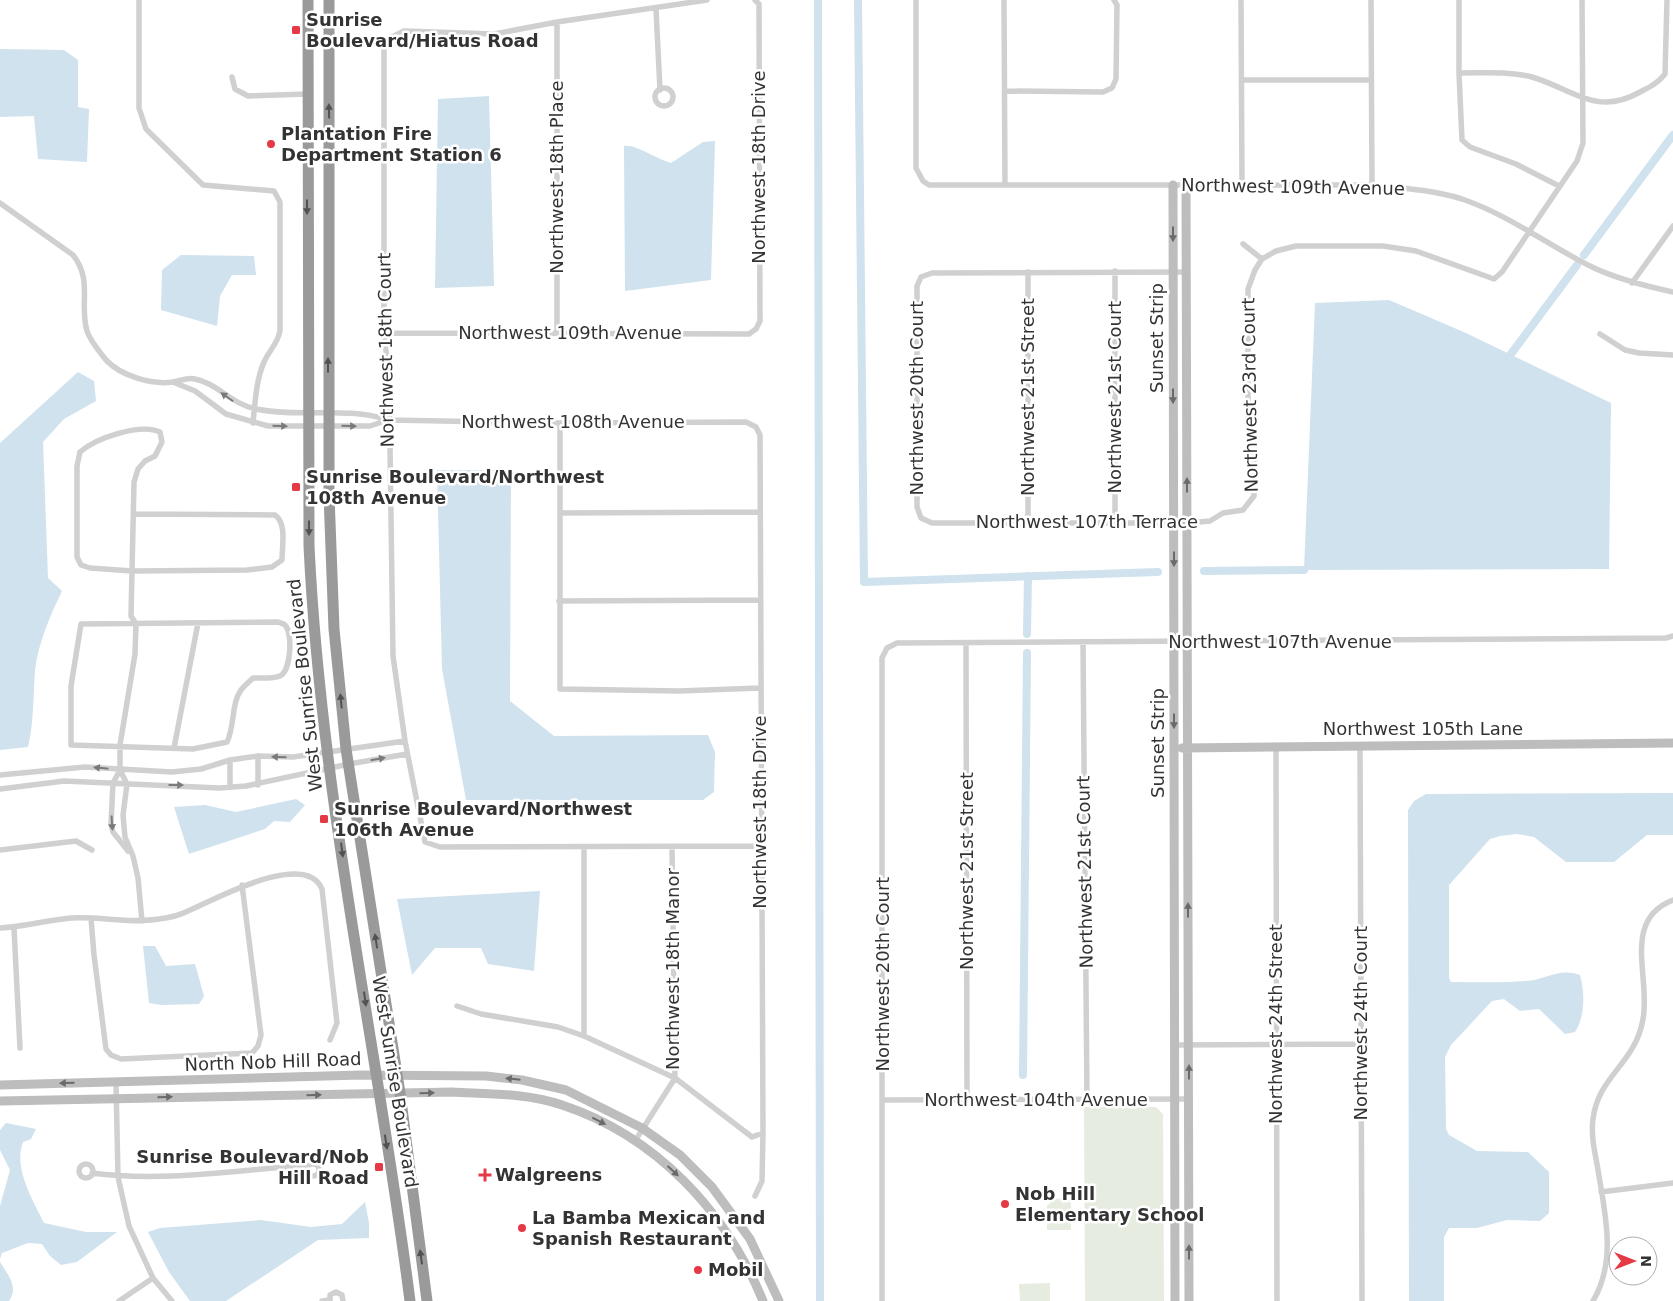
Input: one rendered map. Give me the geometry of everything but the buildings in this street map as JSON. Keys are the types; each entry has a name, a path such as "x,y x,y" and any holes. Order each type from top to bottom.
{"highway":[{"name":"West Sunrise Boulevard","path":"308,0 308,427 309,546 313,630 327,752 410,1301"},
{"name":"West Sunrise Boulevard","path":"329,0 328,420 334,629 346,750 400,1094 427,1301"}],"street":[{"path":"139,0 139,108 146,130 202,185 274,191 280,202 280,331 277,344 264,361 259,378 252,423"},
{"path":"557,22 707,0"},
{"name":"Northwest 109th Avenue","path":"916,0 916,168 923,181 929,185 1372,185 1418,190 1460,199 1497,213 1530,230 1590,266 1632,283 1673,292"},
{"path":"1004,0 1005,185"},
{"path":"1005,91 1103,92 1112,88 1116,79 1116,5 1114,0"},
{"path":"1241,0 1242,185"},
{"path":"1371,0 1372,185"},
{"path":"1460,0 1459,73 1462,140 1470,147 1516,164 1559,186"},
{"path":"1243,244 1262,259 1276,251 1296,246 1383,246 1416,251 1494,278 1502,272 1577,161 1583,143 1582,0"},
{"path":"1459,73 1514,73 1534,78 1593,102 1626,100 1659,82 1665,74 1667,0"},
{"name":"Northwest 18th Drive","path":"756,329 760,321 757,2"},
{"path":"656,8 660,90"},
{"name":"Northwest 18th Court","path":"557,22 494,34 404,30 392,37 384,49 384,334 389,377 388,420 393,656 407,754 425,842 440,847 584,847"},
{"name":"Northwest 18th Place","path":"557,22 557,332"},
{"path":"232,77 235,89 248,96 308,94"},
{"path":"1242,80 1371,80"},
{"name":"Sunset Strip","path":"1173,185 1175,1301"},
{"name":"Sunset Strip","path":"1186,185 1189,1301"},
{"name":"Northwest 108th Avenue","path":"0,203 73,255 80,264 85,276 88,333 107,361 123,373 146,380 173,382 195,391 226,414 252,423 308,427 328,420 370,414 388,420 560,424 746,422 756,427"},
{"path":"1632,283 1673,226"},
{"name":"Northwest 23rd Court","path":"1249,504 1254,496 1254,462 1248,436 1248,289 1255,270 1262,259"},
{"name":"Northwest 21st Court","path":"1115,271 1115,523"},
{"path":"1028,272 1187,272"},
{"name":"Northwest 20th Court","path":"921,518 916,507 917,286 921,277 932,273 1028,272"},
{"name":"Northwest 21st Street","path":"1028,272 1028,523"},
{"name":"Northwest 109th Avenue","path":"384,334 557,332 749,334 756,329"},
{"path":"1600,334 1624,350 1639,354 1673,355"},
{"name":"Northwest 108th Avenue","path":"173,382 189,378 197,379 209,384 232,401 255,409 284,413 308,412 328,420 370,426 388,420"},
{"path":"560,424 560,689 679,691 760,688"},
{"name":"Northwest 18th Drive","path":"755,1196 762,1181 763,1133 760,846 760,434 756,427"},
{"path":"134,514 275,515 280,519 282,526 282,560 272,567 247,570 132,571 90,568 81,565 77,557 78,460 80,452 86,447 109,437 151,428 160,432 162,442 160,448 138,469 134,482 134,514 132,571 131,616 136,624 135,654 120,746 120,770 127,784 123,815 125,837 133,856 138,878 142,921"},
{"name":"Northwest 107th Terrace","path":"921,518 932,523 1187,524 1210,521 1224,514 1243,510 1249,504"},
{"path":"561,512 760,512"},
{"path":"559,601 760,600"},
{"path":"278,622 285,624 288,631 289,655 286,672 279,677 253,678 241,690 237,700 232,732 227,742 193,749 71,746 71,686 81,624 136,624 278,622"},
{"path":"174,748 198,623"},
{"name":"Northwest 107th Avenue","path":"887,648 897,643 1666,638 1673,636"},
{"name":"Northwest 21st Street","path":"966,643 968,1100"},
{"name":"Northwest 21st Court","path":"1083,643 1087,1100"},
{"name":"Northwest 20th Court","path":"882,1301 882,658 887,648"},
{"path":"0,775 85,767 172,772 201,769 230,760 258,756 293,757 405,741"},
{"name":"Northwest 105th Lane","path":"1174,748 1673,743"},
{"name":"Northwest 24th Street","path":"1276,746 1277,1301"},
{"name":"Northwest 24th Court","path":"1360,746 1362,1301"},
{"path":"0,789 64,781 230,787 258,785 348,764 407,754"},
{"path":"258,756 258,785"},
{"path":"230,760 230,787"},
{"path":"120,770 113,783 111,824 113,832 133,856"},
{"path":"0,850 76,841 92,850"},
{"path":"584,1036 584,847 760,846"},
{"name":"Northwest 18th Manor","path":"635,1141 675,1078 672,847"},
{"path":"0,928 14,928 73,918 142,921 160,919 187,912 242,885 282,876 308,874 318,880 322,889 337,1023 330,1040"},
{"path":"92,918 94,956 106,1049 110,1055 121,1059 252,1053 258,1046 261,1034 242,885"},
{"path":"1593,1301 1607,1265 1607,1232 1594,1145 1593,1118 1602,1091 1628,1058 1641,1032 1645,1010 1641,942 1645,928 1653,911 1673,900"},
{"path":"14,928 20,1048"},
{"path":"456,1006 481,1014 558,1027 584,1036 675,1078 752,1137 763,1133"},
{"path":"1174,1045 1361,1044"},
{"name":"North Nob Hill Road","path":"0,1085 376,1075 486,1076 539,1083 566,1090 590,1100 642,1128 680,1155 727,1206 750,1239 779,1301"},
{"path":"116,1083 118,1177 129,1226 153,1278 172,1301"},
{"name":"North Nob Hill Road","path":"0,1101 452,1092 538,1099 577,1111 635,1141 669,1166 714,1213 754,1277 764,1301"},
{"name":"Northwest 104th Avenue","path":"883,1100 1189,1099"},
{"path":"92,1173 118,1177 198,1174 297,1166 308,1167"},
{"path":"1601,1192 1673,1183"},
{"path":"118,1301 153,1278"},
{"path":"322,1301 329,1300 330,1295 336,1292 342,1295 343,1301"}],"shaded area":[{"path":"1084,1107 1156,1107 1163,1114 1164,1301 1085,1301"},
{"path":"1071,1198 1071,1230 1047,1230 1047,1206 1054,1199"},
{"path":"1050,1283 1050,1301 1020,1301 1019,1284"}],"water":[{"path":"0,49 64,50 78,60 78,107 89,109 87,162 38,159 34,116 0,117"},
{"path":"489,96 494,286 435,288 438,99"},
{"path":"715,141 711,280 625,291 624,146 640,149 671,163 703,142"},
{"path":"181,255 254,256 256,275 232,275 220,296 217,326 161,310 162,270"},
{"path":"1389,300 1466,333 1611,403 1609,569 1304,570 1315,303"},
{"path":"78,372 94,381 96,401 64,419 43,442 48,578 62,591 45,630 39,650 35,671 28,747 0,750 0,443"},
{"path":"437,470 511,470 510,701 554,736 708,735 715,752 714,792 703,800 466,800 442,669"},
{"path":"1673,793 1673,835 1647,835 1614,862 1566,862 1534,837 1517,834 1500,836 1490,839 1449,885 1449,978 1451,982 1526,981 1559,973 1573,973 1580,975 1583,989 1583,1004 1581,1019 1575,1032 1565,1034 1539,1009 1520,1011 1504,999 1492,1001 1451,1045 1445,1057 1446,1129 1449,1135 1477,1151 1528,1152 1549,1172 1549,1213 1540,1221 1507,1220 1477,1228 1449,1228 1444,1237 1444,1301 1409,1301 1408,810 1414,801 1426,794"},
{"path":"296,799 305,805 290,822 274,821 265,829 189,854 174,807 205,805 236,812"},
{"path":"540,891 534,971 488,964 481,948 435,948 412,975 397,899"},
{"path":"143,946 155,946 166,966 195,964 204,996 199,1004 161,1005 149,1003"},
{"path":"6,1123 36,1129 31,1139 23,1142 21,1162 26,1184 44,1223 86,1232 117,1232 77,1262 61,1265 50,1256 42,1244 28,1243 2,1253 0,1259 0,1206 10,1170 0,1150 0,1130"},
{"path":"365,1202 369,1223 369,1238 318,1240 226,1301 190,1301 169,1272 148,1232 160,1228 261,1220 311,1227 342,1224"},
{"path":"0,1262 13,1286 12,1296 9,1301 0,1301"}],"waterway":[{"path":"818,0 820,1301"},
{"path":"858,0 864,582 1158,572"},
{"path":"1584,255 1673,135"},
{"path":"1511,354 1577,265"},
{"path":"1204,571 1304,570"},
{"path":"1027,634 1028,576"},
{"path":"1023,1075 1027,653"}],"place":[{"name":"Sunrise Boulevard/Hiatus Road","path":"296,30"},
{"name":"Plantation Fire Department Station 6","path":"271,144"},
{"name":"Sunrise Boulevard/Northwest 108th Avenue","path":"296,487"},
{"name":"Sunrise Boulevard/Northwest 106th Avenue","path":"324,819"},
{"name":"Sunrise Boulevard/Nob Hill Road","path":"379,1167"},
{"name":"Walgreens","path":"485,1175"},
{"name":"Nob Hill Elementary School","path":"1005,1204"},
{"name":"La Bamba Mexican and Spanish Restaurant","path":"522,1228"},
{"name":"Mobil","path":"698,1270"}]}
